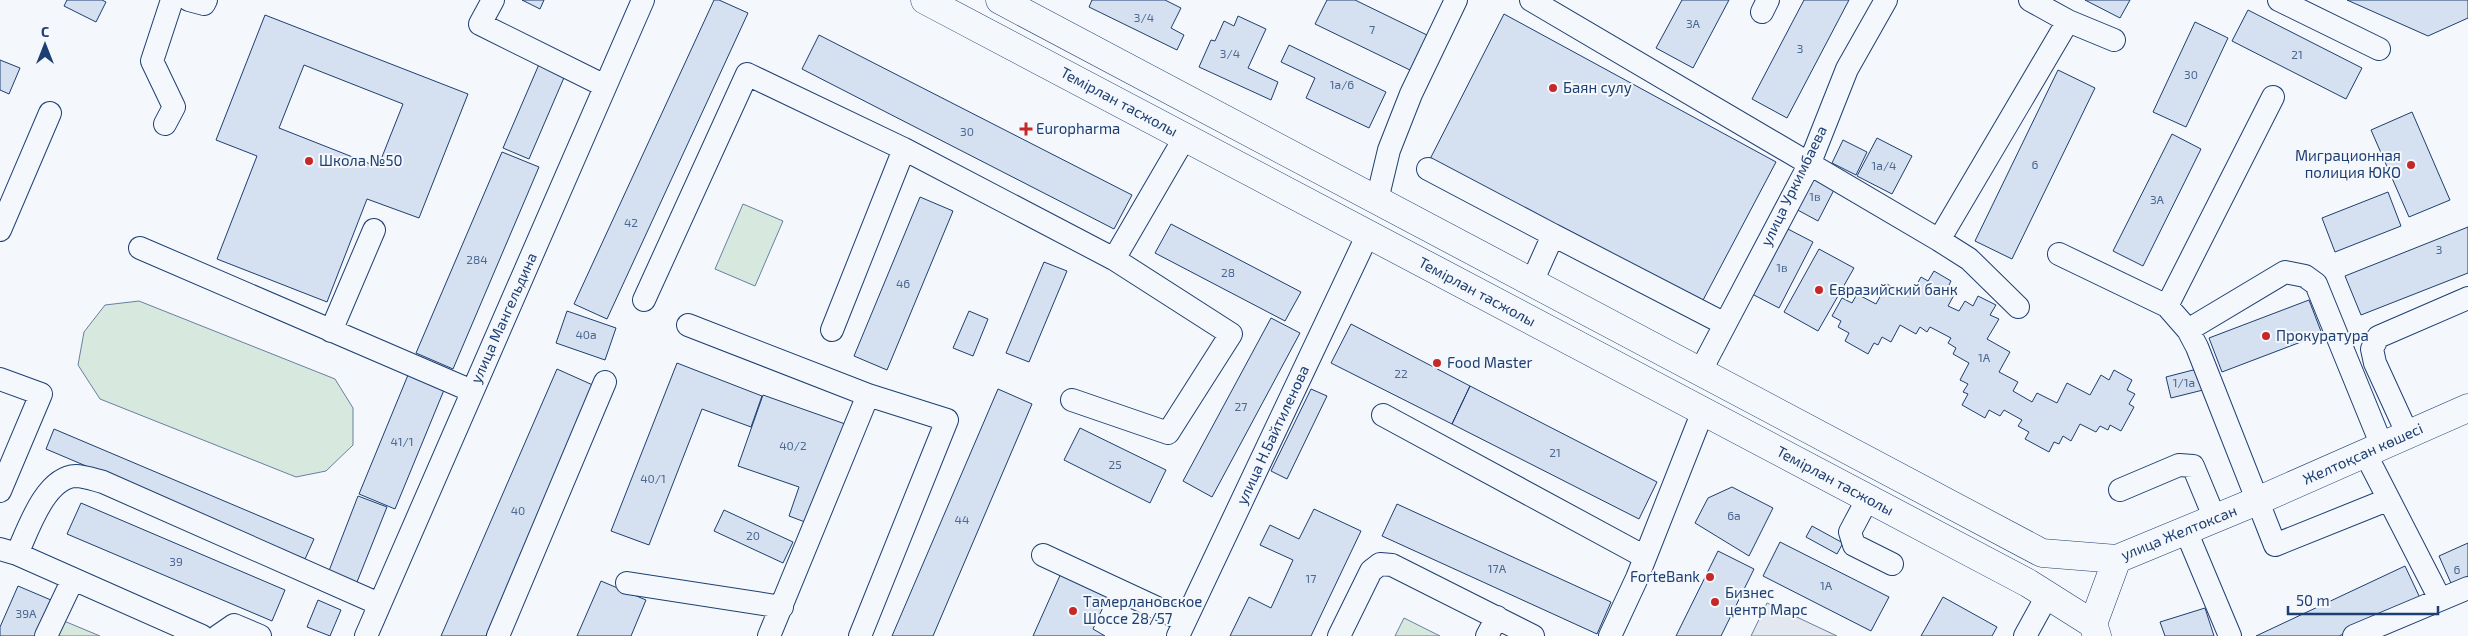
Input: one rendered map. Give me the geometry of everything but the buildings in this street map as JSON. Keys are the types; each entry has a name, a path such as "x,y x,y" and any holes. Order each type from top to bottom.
{"main road":[{"name":"Темірлан тасжолы","path":"925,0 1868,498 2038,590 2095,630"},
{"path":"1015,3 1377,200 2042,553 2038,590"},
{"name":"Желтоқсан көшесі","path":"2258,501 2468,408"},
{"name":"улица Желтоксан","path":"2042,553 2117,559 2258,501"},
{"path":"2095,630 2117,559"}],"street":[{"path":"165,124 174,107 152,61 172,0"},
{"path":"189,0 204,4 206,0"},
{"path":"493,0 480,24 605,86"},
{"name":"улица Мангельдина","path":"366,636 643,0"},
{"path":"1377,200 1389,150 1411,94 1456,0"},
{"path":"1531,0 1969,259 2018,307"},
{"name":"улица Уркимбаева","path":"1700,372 1809,164 1847,69 1886,0"},
{"path":"2030,0 2068,21 2114,40"},
{"path":"2279,0 2379,49"},
{"path":"1938,240 2068,21"},
{"path":"644,300 747,74 904,149 1114,259 1231,334 1168,433 1072,400"},
{"path":"2167,306 2273,97"},
{"path":"0,230 50,113"},
{"path":"1114,259 1185,137"},
{"path":"832,330 904,149"},
{"path":"1428,168 1725,324"},
{"path":"331,331 374,230"},
{"name":"улица Н.Байтиленова","path":"1182,628 1368,234"},
{"path":"1532,282 1553,235"},
{"path":"140,248 472,391"},
{"path":"2059,254 2167,306 2188,330 2274,545 2387,500"},
{"path":"2188,330 2285,272 2305,276 2316,284 2373,450 2387,500 2440,599"},
{"path":"2408,434 2375,363 2372,349 2378,337 2468,298"},
{"path":"688,325 868,395 947,420 860,636"},
{"path":"0,379 41,394 0,491"},
{"path":"498,636 605,382"},
{"path":"769,636 868,395"},
{"path":"1610,636 1645,557 1703,411"},
{"path":"1383,415 1645,557"},
{"path":"2120,490 2179,465 2193,466 2215,519"},
{"path":"202,636 8,552 48,491 63,480 76,476 103,482 379,604"},
{"path":"1868,498 1850,532 1854,545 1892,564"},
{"path":"2186,531 2230,636"},
{"path":"1043,555 1182,628"},
{"path":"1339,636 1371,571 1380,564 1392,565 1492,626 1533,636"},
{"path":"46,636 72,579"},
{"path":"627,583 782,607"},
{"path":"2354,636 2468,588"},
{"path":"2025,636 2038,590"},
{"path":"218,636 234,625 260,636"}],"shaded area":[{"path":"743,204 783,221 755,286 715,269"},
{"path":"139,301 335,379 353,408 353,445 326,471 296,477 100,399 78,365 84,332 105,305"},
{"path":"1767,603 1837,636 1751,636"},
{"path":"1404,618 1440,636 1395,636"},
{"path":"64,621 100,636 58,636"}],"place":[{"name":"Баян сулу","path":"1553,88"},
{"name":"Europharma","path":"1026,129"},
{"name":"Школа №50","path":"309,161"},
{"name":"Миграционная полиция ЮКО","path":"2411,165"},
{"name":"Евразийский банк","path":"1819,290"},
{"name":"Прокуратура","path":"2266,336"},
{"name":"Food Master","path":"1437,363"},
{"name":"ForteBank","path":"1710,577"},
{"name":"Бизнес центр Марс","path":"1715,602"},
{"name":"Тамерлановское Шоссе 28/57","path":"1073,611"}]}
